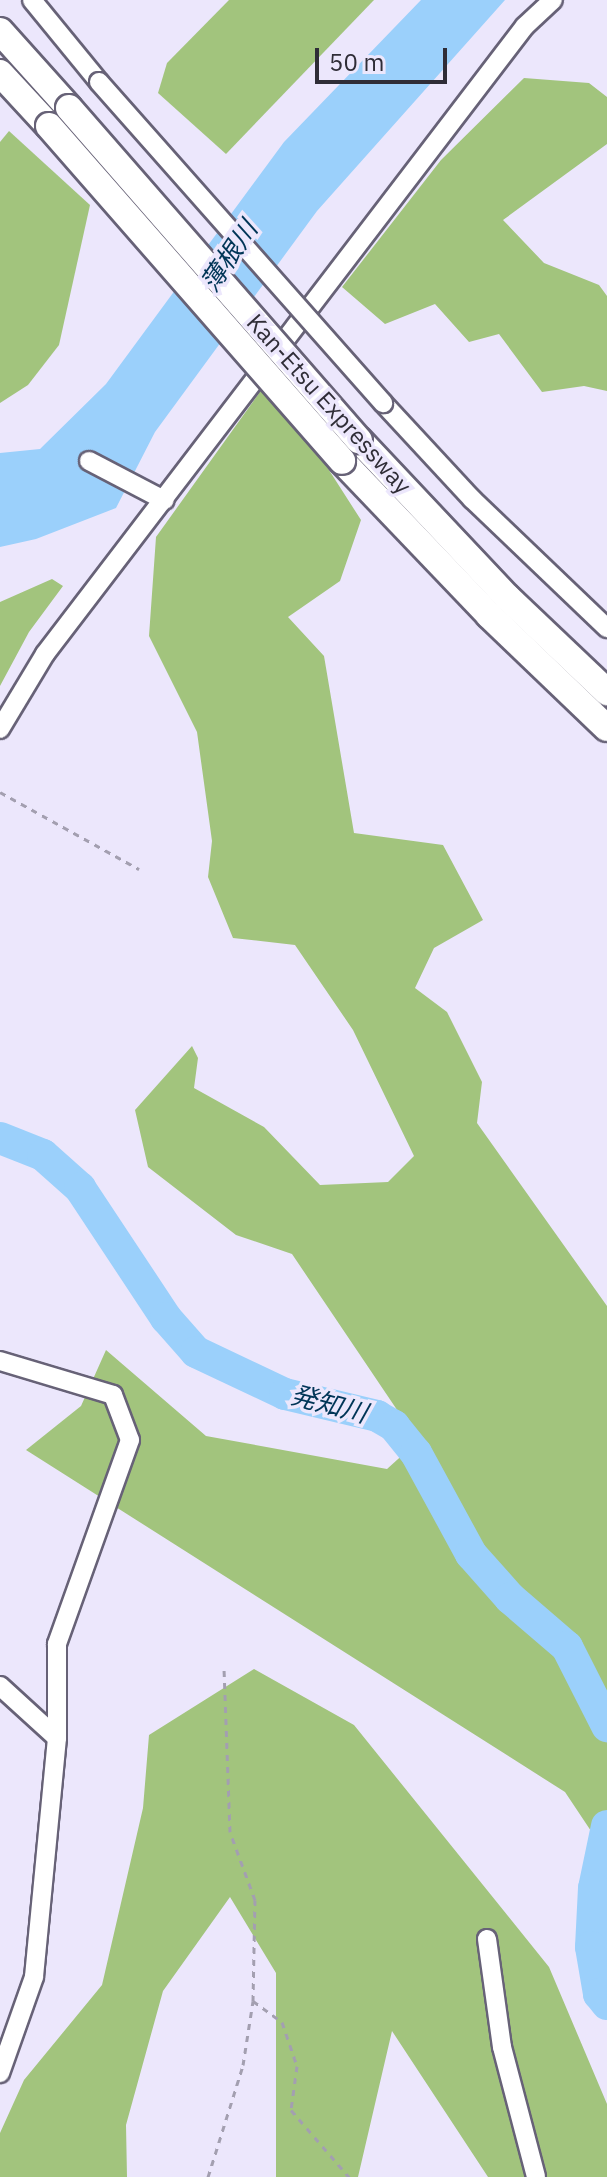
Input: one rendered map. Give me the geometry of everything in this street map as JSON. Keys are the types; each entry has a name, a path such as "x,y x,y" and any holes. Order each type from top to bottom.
{"highway":[{"name":"Kan-Etsu Expressway","path":"0,31 444,533 607,692"},
{"name":"Kan-Etsu Expressway","path":"0,73 342,461 489,615 607,728"}],"street":[{"path":"32,0 99,82 383,403 472,499 607,628"},
{"path":"0,729 45,654 525,26 553,0"},
{"path":"89,461 164,500"},
{"path":"0,1361 99,1387 113,1395 128,1424 130,1440 57,1644 57,1738 34,1977 0,2073"},
{"path":"0,1686 57,1738"},
{"path":"487,1939 502,2047 536,2177"}],"path":[{"path":"0,792 139,869"},
{"path":"208,2177 243,2065 253,2001 255,1900 230,1832 224,1666"},
{"path":"253,2001 282,2022 297,2066 291,2110 349,2177"}],"green space":[{"path":"229,0 374,0 226,154 158,93 167,63"},
{"path":"524,78 589,83 607,97 607,144 503,220 544,263 599,285 607,296 607,391 584,386 542,392 499,334 469,342 435,304 385,324 342,287 441,160"},
{"path":"9,131 90,205 59,345 28,385 0,403 0,142"},
{"path":"270,378 361,520 340,581 288,617 324,656 354,833 443,845 483,920 434,948 415,988 447,1012 482,1082 477,1123 607,1306 607,1855 565,1792 26,1450 81,1406 106,1350 206,1436 387,1469 418,1441 292,1254 236,1235 148,1167 135,1110 192,1046 198,1058 194,1088 264,1127 320,1185 388,1182 414,1156 353,1030 295,945 233,938 208,877 212,841 197,732 149,636 156,537"},
{"path":"52,579 63,586 29,632 0,686 0,602"},
{"path":"254,1669 354,1725 549,1967 607,2104 607,2177 488,2177 392,2031 358,2177 276,2177 276,1973 230,1897 163,1991 126,2125 127,2177 0,2177 0,2133 24,2080 102,1985 143,1808 149,1735"}],"water":[{"name":"薄根川","path":"421,0 505,0 317,211 155,432 116,508 36,539 0,547 0,453 40,449 106,384 284,142"}],"waterway":[{"name":"発知川","path":"0,1138 43,1155 80,1188 166,1318 196,1352 285,1394 377,1416 394,1426 416,1453 471,1554 510,1598 567,1647 607,1726"},
{"name":"発知川","path":"607,1826 594,1888 591,1947 599,1994 607,2004"}]}
